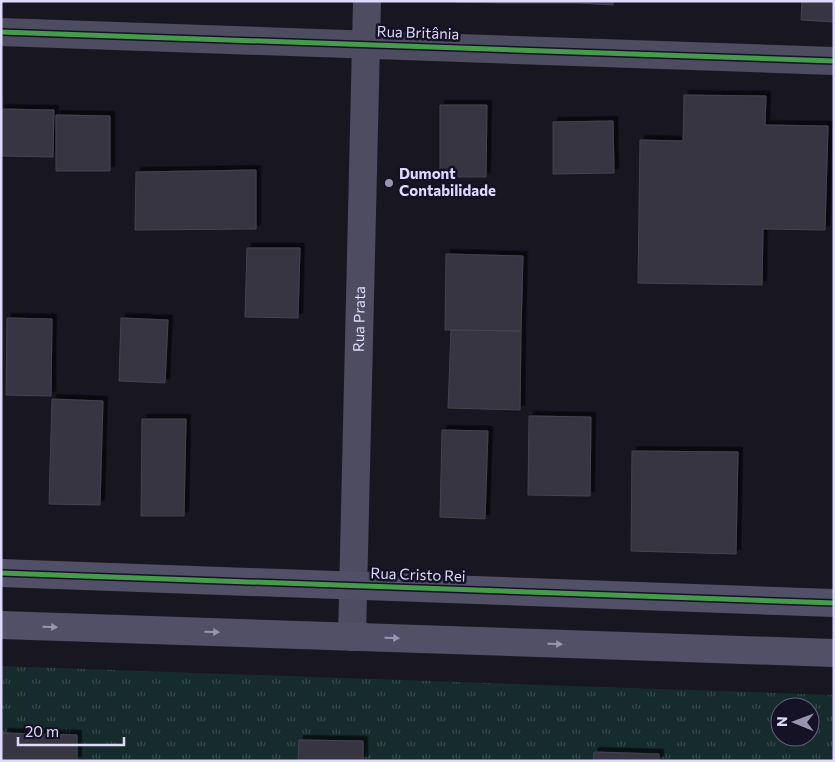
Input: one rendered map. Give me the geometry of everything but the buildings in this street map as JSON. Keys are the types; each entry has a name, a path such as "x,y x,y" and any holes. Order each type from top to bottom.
{"street":[{"name":"Rua Prata","path":"352,637 367,1"},
{"name":"Rua Britânia","path":"1,32 834,61"},
{"name":"Rua Cristo Rei","path":"1,573 834,603"},
{"path":"1,625 834,653"}],"green space":[{"path":"1,666 834,695 834,761 1,761"}],"cycle path":[{"path":"1,32 834,61"},
{"path":"1,573 834,603"}],"place":[{"name":"Dumont Contabilidade","path":"389,183"}]}
